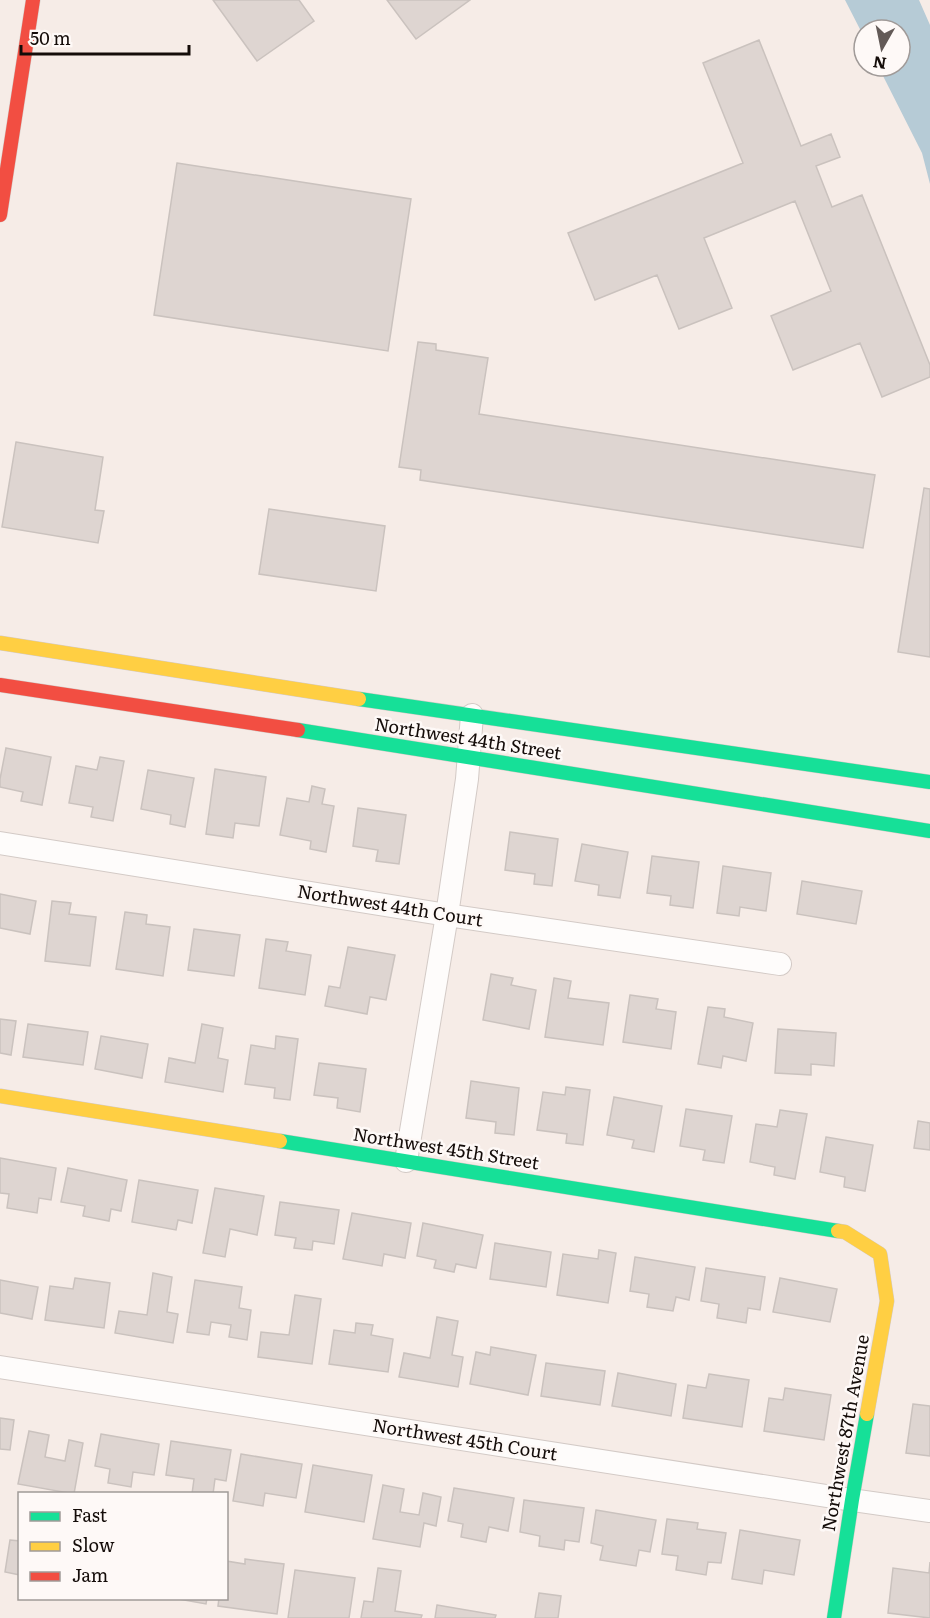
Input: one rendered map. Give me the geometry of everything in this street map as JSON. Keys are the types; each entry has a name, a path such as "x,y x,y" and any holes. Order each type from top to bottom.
{"street":[{"path":"0,215 33,0"},
{"name":"Northwest 44th Street","path":"0,643 930,782"},
{"name":"Northwest 44th Street","path":"0,685 930,831"},
{"path":"406,1161 447,915 467,779 472,715"},
{"name":"Northwest 44th Court","path":"0,843 447,915 780,964"},
{"name":"Northwest 45th Street","path":"0,1096 845,1232 880,1254"},
{"name":"Northwest 87th Avenue","path":"834,1618 887,1301 880,1254"},
{"name":"Northwest 45th Court","path":"0,1367 930,1511"}],"water":[{"path":"845,0 919,0 930,25 930,184 922,153 884,78 912,78 912,18 854,18"}],"building":[{"path":"213,0 299,0 314,21 257,61"},
{"path":"387,0 470,0 416,39"},
{"path":"759,40 801,146 831,134 840,157 816,166 832,207 862,195 930,365 930,377 882,397 860,343 793,370 771,316 831,291 795,201 704,238 732,308 679,329 657,275 595,300 568,233 743,163 703,63"},
{"path":"177,163 411,199 388,351 154,315"},
{"path":"418,342 436,344 436,350 488,358 479,414 875,475 863,548 420,480 421,470 399,467"},
{"path":"16,442 103,457 95,510 104,511 98,543 2,527"},
{"path":"924,488 930,489 930,657 898,652"},
{"path":"269,509 385,526 376,591 259,574"},
{"path":"6,748 51,757 42,805 21,801 23,792 0,787"},
{"path":"100,757 124,761 113,821 91,817 93,807 69,803 76,766 97,770"},
{"path":"215,769 266,777 259,826 235,823 233,838 206,834"},
{"path":"148,770 194,778 185,827 170,824 171,815 141,809"},
{"path":"312,786 325,789 322,804 334,806 326,852 310,849 311,841 280,835 287,798 309,802"},
{"path":"358,808 406,815 399,864 376,861 378,850 353,846"},
{"path":"510,832 558,839 552,886 534,884 535,874 505,870"},
{"path":"582,844 628,852 620,898 598,895 599,885 575,881"},
{"path":"652,856 699,862 693,908 670,905 671,896 647,893"},
{"path":"723,866 771,873 766,911 740,907 739,916 717,913"},
{"path":"802,881 862,891 856,924 797,914"},
{"path":"0,894 36,901 30,934 0,928"},
{"path":"52,901 71,903 69,914 96,917 90,966 45,961"},
{"path":"125,912 147,915 146,924 170,927 163,976 116,969"},
{"path":"194,929 240,935 234,976 188,970"},
{"path":"266,939 288,942 286,951 311,955 305,995 259,988"},
{"path":"348,947 395,955 386,1000 370,997 367,1014 325,1006 329,986 340,988"},
{"path":"491,974 513,978 511,985 536,990 529,1029 483,1020"},
{"path":"554,978 571,981 568,998 609,1003 603,1045 545,1037"},
{"path":"630,995 658,999 656,1009 676,1012 671,1049 623,1042"},
{"path":"708,1007 725,1009 724,1017 753,1023 746,1061 723,1056 721,1068 698,1064"},
{"path":"0,1019 16,1021 11,1055 0,1053"},
{"path":"28,1024 88,1032 83,1065 23,1057"},
{"path":"202,1024 223,1028 218,1058 228,1060 223,1092 165,1082 169,1058 195,1063"},
{"path":"778,1029 836,1033 834,1066 811,1064 811,1075 775,1073"},
{"path":"101,1036 148,1044 142,1078 95,1069"},
{"path":"276,1036 298,1039 290,1100 274,1098 275,1088 245,1084 251,1045 275,1049"},
{"path":"319,1063 366,1069 360,1112 337,1108 338,1098 314,1095"},
{"path":"471,1081 519,1088 514,1135 495,1133 496,1122 466,1118"},
{"path":"566,1087 590,1090 583,1145 566,1143 567,1134 537,1130 543,1092 565,1095"},
{"path":"614,1097 662,1106 654,1152 632,1148 634,1140 607,1135"},
{"path":"686,1109 732,1116 724,1163 703,1160 705,1150 680,1146"},
{"path":"780,1110 807,1114 795,1179 774,1175 775,1167 750,1162 756,1124 777,1127"},
{"path":"918,1121 930,1123 930,1150 914,1148"},
{"path":"826,1137 873,1145 865,1191 844,1187 845,1177 820,1172"},
{"path":"0,1158 56,1168 51,1200 39,1198 37,1213 7,1208 9,1194 0,1193"},
{"path":"68,1168 127,1180 121,1211 111,1209 109,1221 83,1216 85,1206 61,1202"},
{"path":"139,1180 198,1190 192,1223 178,1220 176,1230 132,1222"},
{"path":"215,1188 264,1196 257,1235 230,1229 225,1257 203,1253"},
{"path":"280,1202 339,1210 334,1244 313,1241 312,1250 294,1248 296,1238 275,1235"},
{"path":"352,1213 411,1223 405,1258 384,1254 382,1266 343,1259"},
{"path":"423,1223 483,1235 476,1268 456,1264 454,1272 434,1268 436,1260 417,1256"},
{"path":"495,1243 551,1252 546,1287 490,1279"},
{"path":"599,1250 616,1253 608,1303 557,1295 563,1254 598,1259"},
{"path":"635,1257 695,1267 689,1300 676,1297 673,1311 647,1307 649,1294 630,1291"},
{"path":"706,1268 765,1277 760,1310 748,1308 746,1323 717,1318 719,1304 701,1301"},
{"path":"153,1273 172,1277 167,1312 178,1314 173,1343 115,1333 119,1311 147,1315"},
{"path":"75,1278 110,1283 104,1328 45,1320 50,1286 73,1289"},
{"path":"780,1278 837,1289 830,1322 773,1312"},
{"path":"0,1280 38,1287 32,1319 0,1313"},
{"path":"195,1280 242,1287 239,1308 251,1310 247,1340 229,1337 231,1325 211,1322 209,1335 187,1332"},
{"path":"295,1295 321,1299 312,1364 258,1357 261,1332 289,1335"},
{"path":"437,1317 458,1321 452,1355 463,1357 458,1387 399,1377 404,1353 430,1358"},
{"path":"356,1323 373,1325 371,1335 393,1339 388,1372 329,1364 334,1330 355,1333"},
{"path":"491,1347 536,1355 528,1395 470,1384 476,1352 490,1355"},
{"path":"546,1363 605,1371 600,1405 541,1396"},
{"path":"618,1373 676,1384 671,1416 612,1406"},
{"path":"709,1374 749,1380 742,1427 683,1418 688,1385 706,1388"},
{"path":"785,1388 831,1395 824,1440 764,1431 769,1398 783,1400"},
{"path":"913,1404 930,1406 930,1456 906,1453"},
{"path":"0,1418 14,1420 10,1450 0,1449"},
{"path":"29,1431 49,1435 45,1457 65,1461 69,1440 83,1443 74,1492 18,1484"},
{"path":"101,1434 159,1444 154,1475 133,1472 131,1487 108,1483 110,1469 95,1466"},
{"path":"171,1441 231,1450 226,1481 215,1479 213,1492 192,1492 194,1479 166,1475"},
{"path":"241,1454 302,1464 296,1498 265,1493 263,1506 233,1501"},
{"path":"313,1465 372,1475 364,1522 305,1512"},
{"path":"383,1485 404,1489 400,1512 419,1515 423,1493 441,1497 436,1526 424,1523 420,1547 373,1539"},
{"path":"454,1488 514,1498 508,1531 489,1527 486,1542 461,1537 463,1524 448,1521"},
{"path":"524,1500 584,1508 579,1542 565,1540 564,1550 539,1546 540,1536 520,1532"},
{"path":"596,1510 656,1520 650,1552 639,1550 636,1566 600,1560 603,1546 591,1543"},
{"path":"667,1519 698,1523 697,1529 726,1533 721,1563 708,1562 706,1575 676,1570 678,1556 662,1554"},
{"path":"740,1530 800,1540 794,1575 764,1570 762,1584 732,1579"},
{"path":"10,1540 18,1541 18,1575 5,1572"},
{"path":"245,1559 284,1564 277,1614 218,1606 219,1600 228,1600 228,1561 245,1564"},
{"path":"930,1562 930,1618 888,1613 893,1568 929,1573"},
{"path":"378,1568 401,1571 395,1611 422,1615 421,1618 361,1618 364,1601 373,1602"},
{"path":"295,1570 355,1578 349,1618 288,1618"},
{"path":"539,1593 561,1596 558,1618 535,1618"},
{"path":"184,1600 207,1600 206,1604"},
{"path":"437,1605 496,1615 495,1618 435,1618"}],"traffic: fast":[{"path":"359,699 930,782"},
{"path":"298,730 930,831"},
{"path":"280,1141 838,1231"},
{"path":"834,1618 867,1414"}],"traffic: slow":[{"path":"0,643 359,699"},
{"path":"0,1096 280,1141"},
{"path":"838,1231 845,1232 880,1254 887,1301 867,1414"}],"traffic: jam":[{"path":"0,215 33,0"},
{"path":"0,685 298,730"}]}
